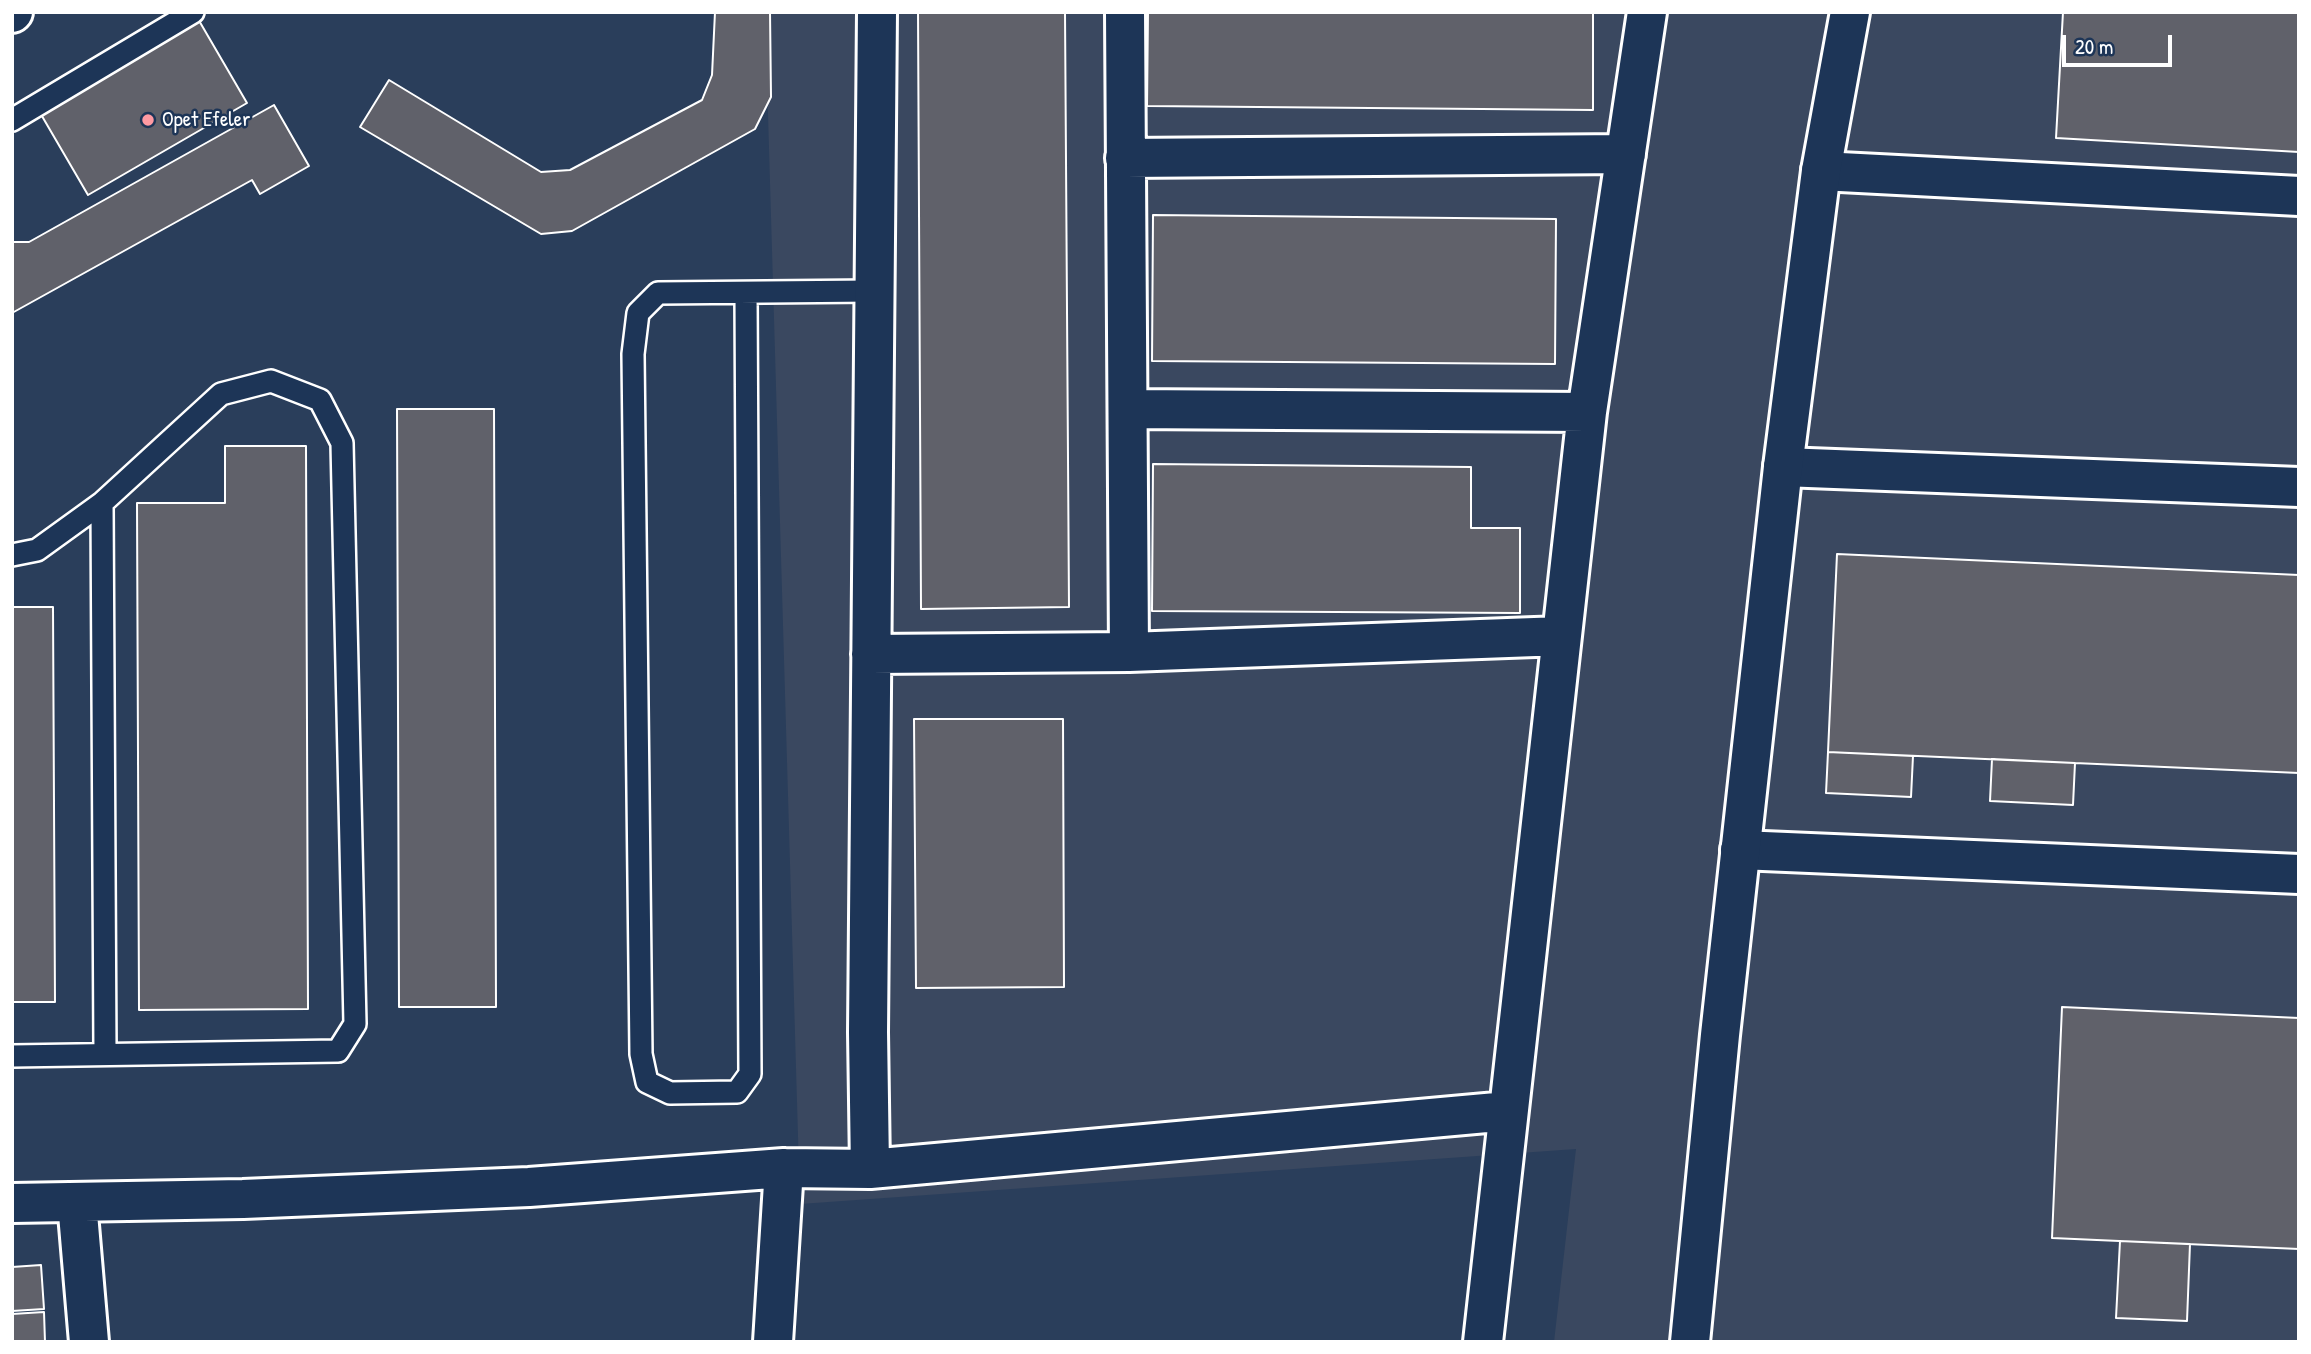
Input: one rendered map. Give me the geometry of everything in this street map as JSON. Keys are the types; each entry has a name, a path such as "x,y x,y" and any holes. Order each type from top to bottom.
{"street":[{"path":"870,1170 873,291 877,12"},
{"path":"1125,12 1129,652"},
{"path":"1483,1342 1587,412 1647,12"},
{"path":"1690,1342 1740,850 1783,467 1821,171 1850,12"},
{"path":"1125,158 1626,154"},
{"path":"1821,171 2299,196"},
{"path":"1128,409 1587,412"},
{"path":"1783,467 2299,487"},
{"path":"871,654 1129,652 1562,636"},
{"path":"1740,850 2299,874"},
{"path":"12,1203 529,1187 784,1168 870,1170 1508,1111"},
{"path":"773,1342 784,1168"},
{"path":"77,1202 89,1342"}],"lane":[{"path":"12,120 193,12"},
{"path":"746,293 750,1074 737,1092 670,1093 647,1082 641,1054 633,354 638,313 658,293 873,291"},
{"path":"12,555 37,550 102,503 220,394 271,381 320,400 342,443 355,1024 338,1051 12,1056"},
{"path":"102,503 105,1053"}],"shaded area":[{"path":"765,12 2299,12 2299,1342 1554,1342 1576,1149 800,1204"}],"building":[{"path":"194,12 247,103 88,195 32,99"},
{"path":"715,12 770,12 771,97 755,129 572,231 541,234 360,127 389,80 541,172 570,170 702,100 712,75"},
{"path":"918,12 1065,12 1069,607 921,609"},
{"path":"1148,12 1593,12 1593,110 1147,106"},
{"path":"2063,12 2299,12 2299,152 2056,138"},
{"path":"274,105 309,166 260,194 252,180 12,313 12,242 29,242"},
{"path":"1153,215 1556,219 1555,364 1152,361"},
{"path":"397,409 494,409 496,1007 399,1007"},
{"path":"225,446 306,446 308,1009 139,1010 137,503 225,503"},
{"path":"1153,464 1471,467 1471,528 1520,528 1520,613 1152,611"},
{"path":"1837,554 2299,575 2299,773 1828,752"},
{"path":"12,607 53,607 55,1002 12,1002"},
{"path":"914,719 1063,719 1064,987 916,988"},
{"path":"1828,752 1913,756 1911,797 1826,793"},
{"path":"1992,759 2075,763 2073,805 1990,801"},
{"path":"2062,1007 2299,1018 2299,1249 2052,1238"},
{"path":"2120,1241 2190,1244 2187,1321 2116,1318"},
{"path":"41,1265 44,1309 12,1311 12,1267"},
{"path":"44,1312 45,1342 12,1342 12,1314"}],"place":[{"name":"Opet Efeler","path":"148,120"}]}
